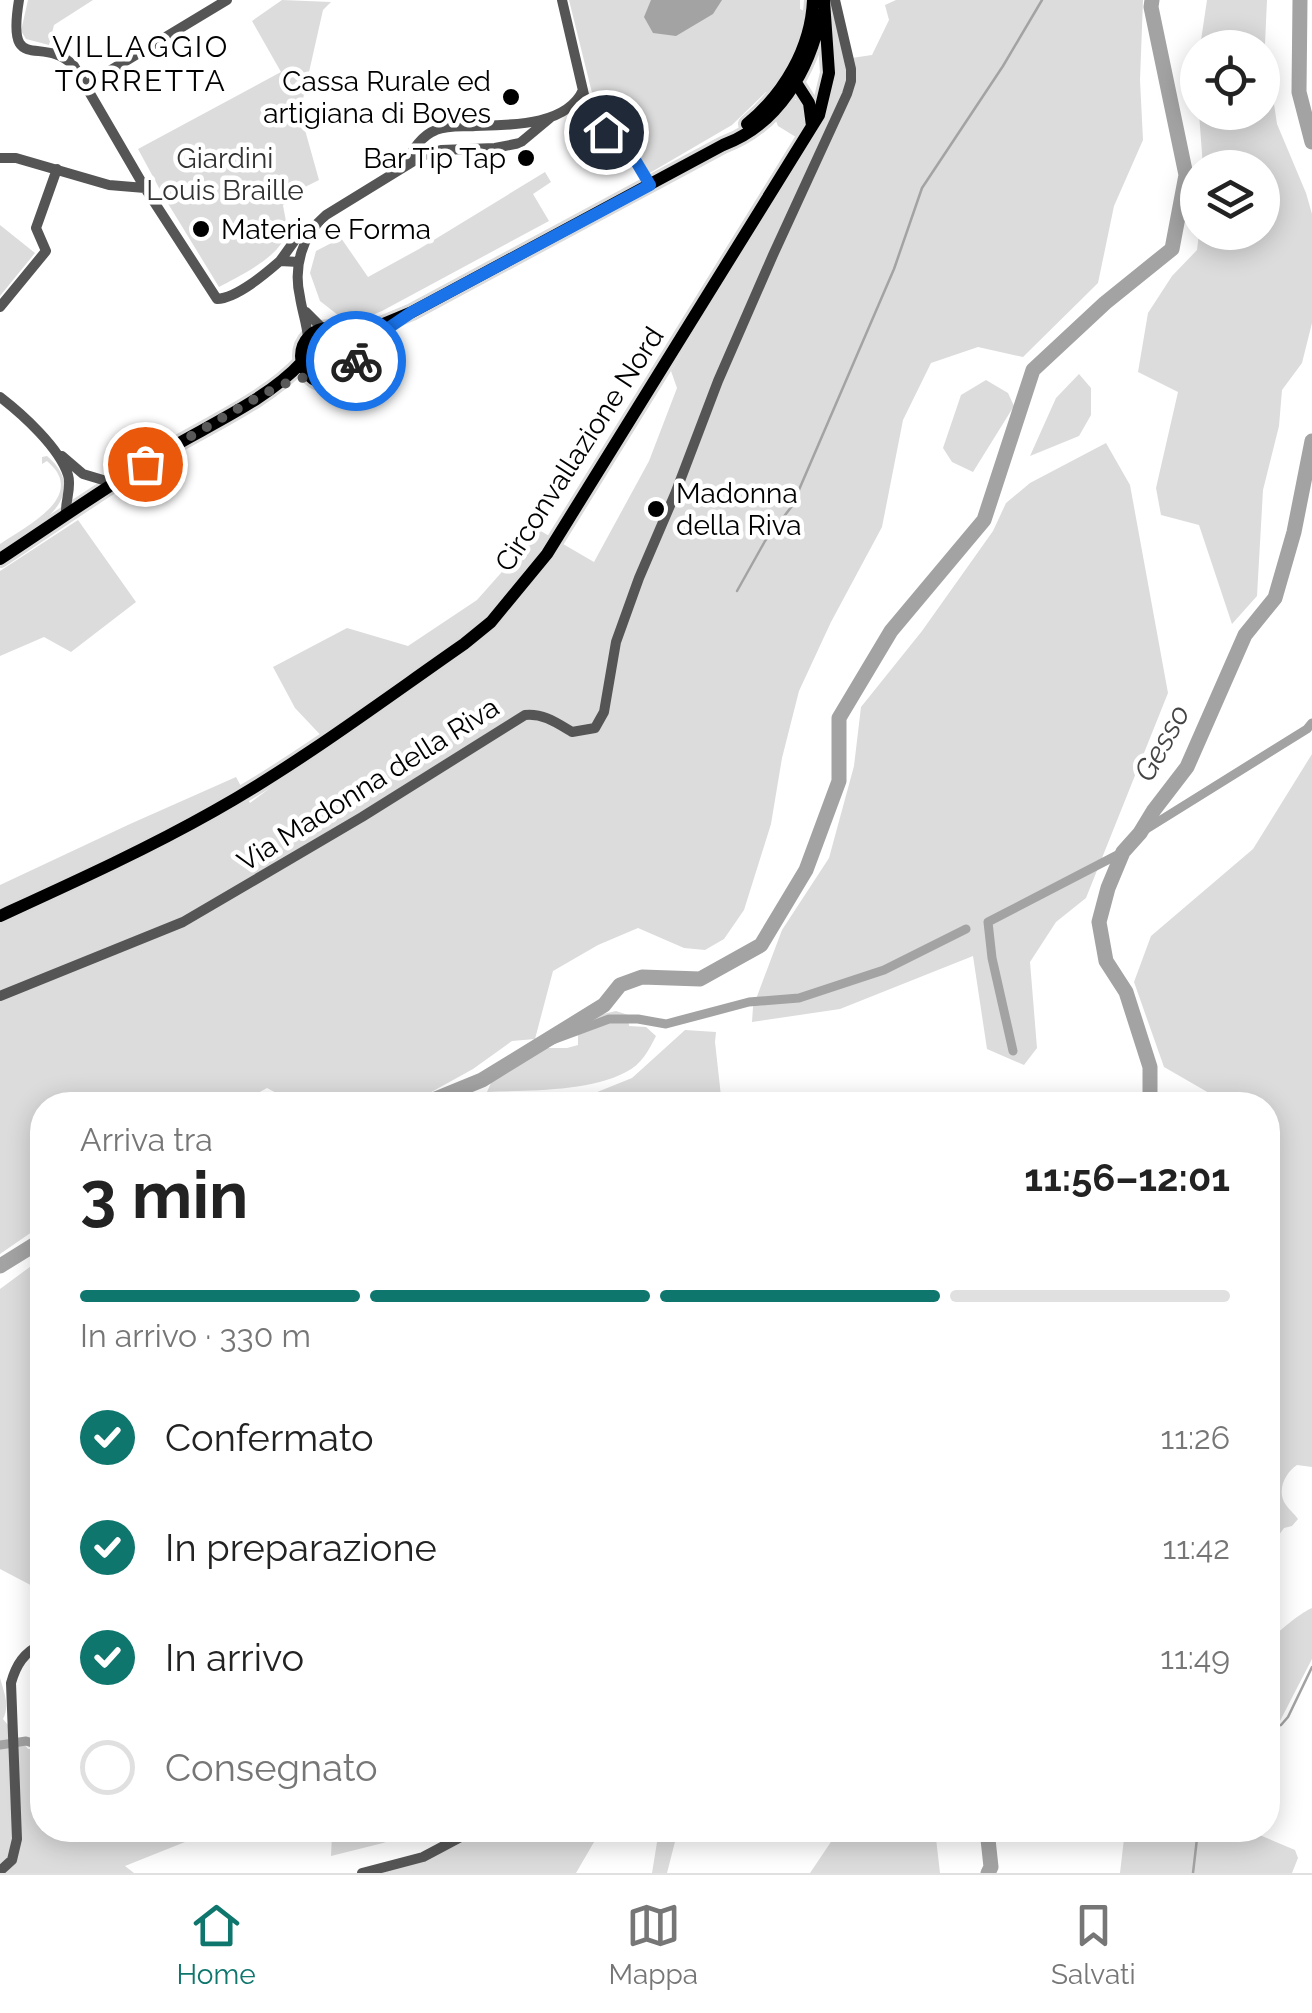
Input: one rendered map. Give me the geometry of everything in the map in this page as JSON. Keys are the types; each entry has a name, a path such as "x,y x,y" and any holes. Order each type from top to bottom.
{"main road":[{"path":"812,126 812,112 797,82 813,0"},
{"path":"352,343 364,332 412,312 738,140 778,107 797,82 814,46 824,0"},
{"name":"Circonvallazione Nord","path":"0,916 214,811 281,770 491,622 548,554 820,116 830,57 824,0"},
{"path":"797,82 812,94 827,88"},
{"path":"261,395 310,376 328,384 341,381 354,367 352,343 334,329 323,329 308,338 302,349 302,362 310,376"},
{"path":"0,558 113,483 261,395 302,362"}],"street":[{"path":"18,0 14,30 21,46 68,60 217,299 226,299 260,277 280,261 298,236 326,215 422,156 441,150 520,143 550,118"},
{"path":"196,0 204,14"},
{"path":"86,85 227,0"},
{"path":"562,0 588,112 634,158 650,185"},
{"name":"Via Madonna della Riva","path":"0,996 184,922 525,715 553,720 572,732 594,728 604,712 616,642 639,578 718,381 847,94 851,70 835,0"},
{"path":"402,169 424,137 436,130 550,118 566,112 583,90"},
{"path":"566,112 594,121"},
{"path":"0,158 16,158 109,185 145,188"},
{"path":"0,306 46,251 36,228 57,169"},
{"path":"109,185 136,172"},
{"path":"308,338 298,275 303,246 314,224"},
{"path":"280,261 299,262"},
{"path":"260,277 281,269 298,275"},
{"path":"303,310 323,329"},
{"path":"0,397 51,448 84,474 113,483"},
{"path":"51,448 68,476 90,498"},
{"path":"84,474 90,498"},
{"path":"66,514 68,476"},
{"path":"0,1871 12,1860 17,1839 10,1696 14,1671 30,1651"},
{"path":"362,1873 424,1858 453,1842"}],"green space":[{"path":"28,0 93,0 54,25 49,45 26,39 21,31"},
{"name":"Giardini Louis Braille","path":"282,0 331,2 323,10 300,112 319,180 295,192 298,198 283,205 286,230 278,248 260,264 219,287 138,149 281,72 252,21"},
{"path":"569,0 800,0 800,9 808,13 793,55 771,94 766,92 732,125 648,174 638,154 597,113"},
{"path":"896,0 1143,0 1143,140 1114,206 1098,283 1023,357 978,347 931,363 903,420 882,527 799,691 771,824 744,910 724,939 705,950 684,948 638,928 598,945 553,971 535,1039 512,1041 431,1092 275,1092 267,1088 260,1092 30,1092 30,1233 0,1254 0,885 236,777 250,803 329,744 295,708 273,667 347,628 408,646 477,600 539,530 594,562 649,461 677,388 671,371 821,123 830,97 835,61 831,3 845,59 872,55 889,20 885,5"},
{"path":"1207,0 1267,0 1266,30 1203,30"},
{"path":"789,98 803,102 808,120 799,139 778,126 774,116"},
{"path":"1200,130 1280,130 1312,214 1312,323 1302,363 1282,390 1279,426 1263,490 1257,596 1232,624 1199,525 1161,515 1156,488 1178,392 1138,372 1148,313 1172,276 1197,250 1280,250 1280,150 1202,150"},
{"path":"545,172 551,182 533,194 549,221 357,321 343,319 320,301 310,273 316,251 341,238 368,277"},
{"path":"0,225 35,253 0,296"},
{"path":"1079,374 1091,388 1091,415 1079,436 1030,456 1056,398"},
{"path":"986,380 1008,393 1014,406 973,472 952,462 943,448 961,395"},
{"path":"1106,443 1130,485 1168,693 1086,898 1056,922 1030,962 1037,1048 1024,1065 987,1049 973,956 840,1009 752,1022 753,1007 782,930 829,858 854,766 861,707 922,631 993,531 1006,503 1030,483"},
{"path":"47,456 60,471 64,485 61,499 41,523 0,552 0,544 42,515 58,496 61,485 57,472 47,461 42,464 42,457"},
{"path":"78,520 136,602 71,652 44,637 0,656 0,571"},
{"path":"1312,754 1312,1467 1297,1465 1286,1477 1283,1500 1298,1519 1280,1534 1280,1092 1207,1092 1164,1067 1134,982 1151,936 1253,849"},
{"path":"616,1011 628,1015 629,1026 646,1027 656,1036 644,1057 631,1069 611,1079 577,1087 487,1092 499,1075 544,1048 578,1045 578,1035 594,1016"},
{"path":"685,1030 716,1032 721,1092 597,1092 632,1078"},
{"path":"30,1267 30,1585 0,1569 0,1289"},
{"path":"1312,1608 1312,1659 1280,1721 1280,1631"},
{"path":"0,1678 6,1704 3,1719 30,1749 30,1842 185,1842 125,1866 134,1873 0,1873"},
{"path":"332,1842 386,1842 383,1843 331,1856"},
{"path":"463,1842 594,1842 576,1873 371,1873 424,1861"},
{"path":"657,1842 675,1842 667,1873 652,1873"},
{"path":"831,1842 936,1842 940,1873 810,1873"},
{"path":"1124,1842 1276,1842 1295,1850 1298,1858 1292,1873 1120,1873"}],"shaded area":[{"path":"651,0 722,0 713,14 676,36 653,33 644,17"}],"waterway":[{"path":"737,591 765,541 792,506 894,269 922,188 1042,0"},
{"path":"453,1092 482,1080 604,1005 620,985 642,977 700,979 761,945 806,870 839,781 839,718 891,631 984,520 1033,370 1105,303 1172,249 1186,175 1152,0"},
{"name":"Gesso","path":"1300,0 1299,92 1312,142"},
{"name":"Gesso","path":"1150,1092 1150,1067 1126,992 1106,961 1099,922 1123,852 1187,767 1245,635 1275,598 1294,532 1312,441"},
{"path":"1140,833 1312,723"},
{"path":"1013,1051 988,922 1123,852"},
{"path":"528,1049 609,1019 666,1024 749,1002 799,998 884,970 966,929"},
{"path":"0,1266 30,1247"},
{"path":"1280,1725 1288,1717 1312,1667"},
{"path":"0,1745 30,1742"},
{"path":"988,1842 988,1873"},
{"path":"1193,1873 1197,1842"}],"way so far":[{"path":"145,464 261,395 299,378 310,376 328,384 341,381 351,373 356,361"}],"place":[{"name":"Cassa Rurale ed artigiana di Boves","path":"511,97"},
{"name":"Bar Tip Tap","path":"526,158"},
{"name":"Materia e Forma","path":"201,229"},
{"name":"Madonna della Riva","path":"656,509"}],"district":[{"name":"VILLAGGIO TORRETTA","path":"141,64"}],"route":[{"path":"356,361 356,350 412,312 650,185 634,158 606,132"}]}
